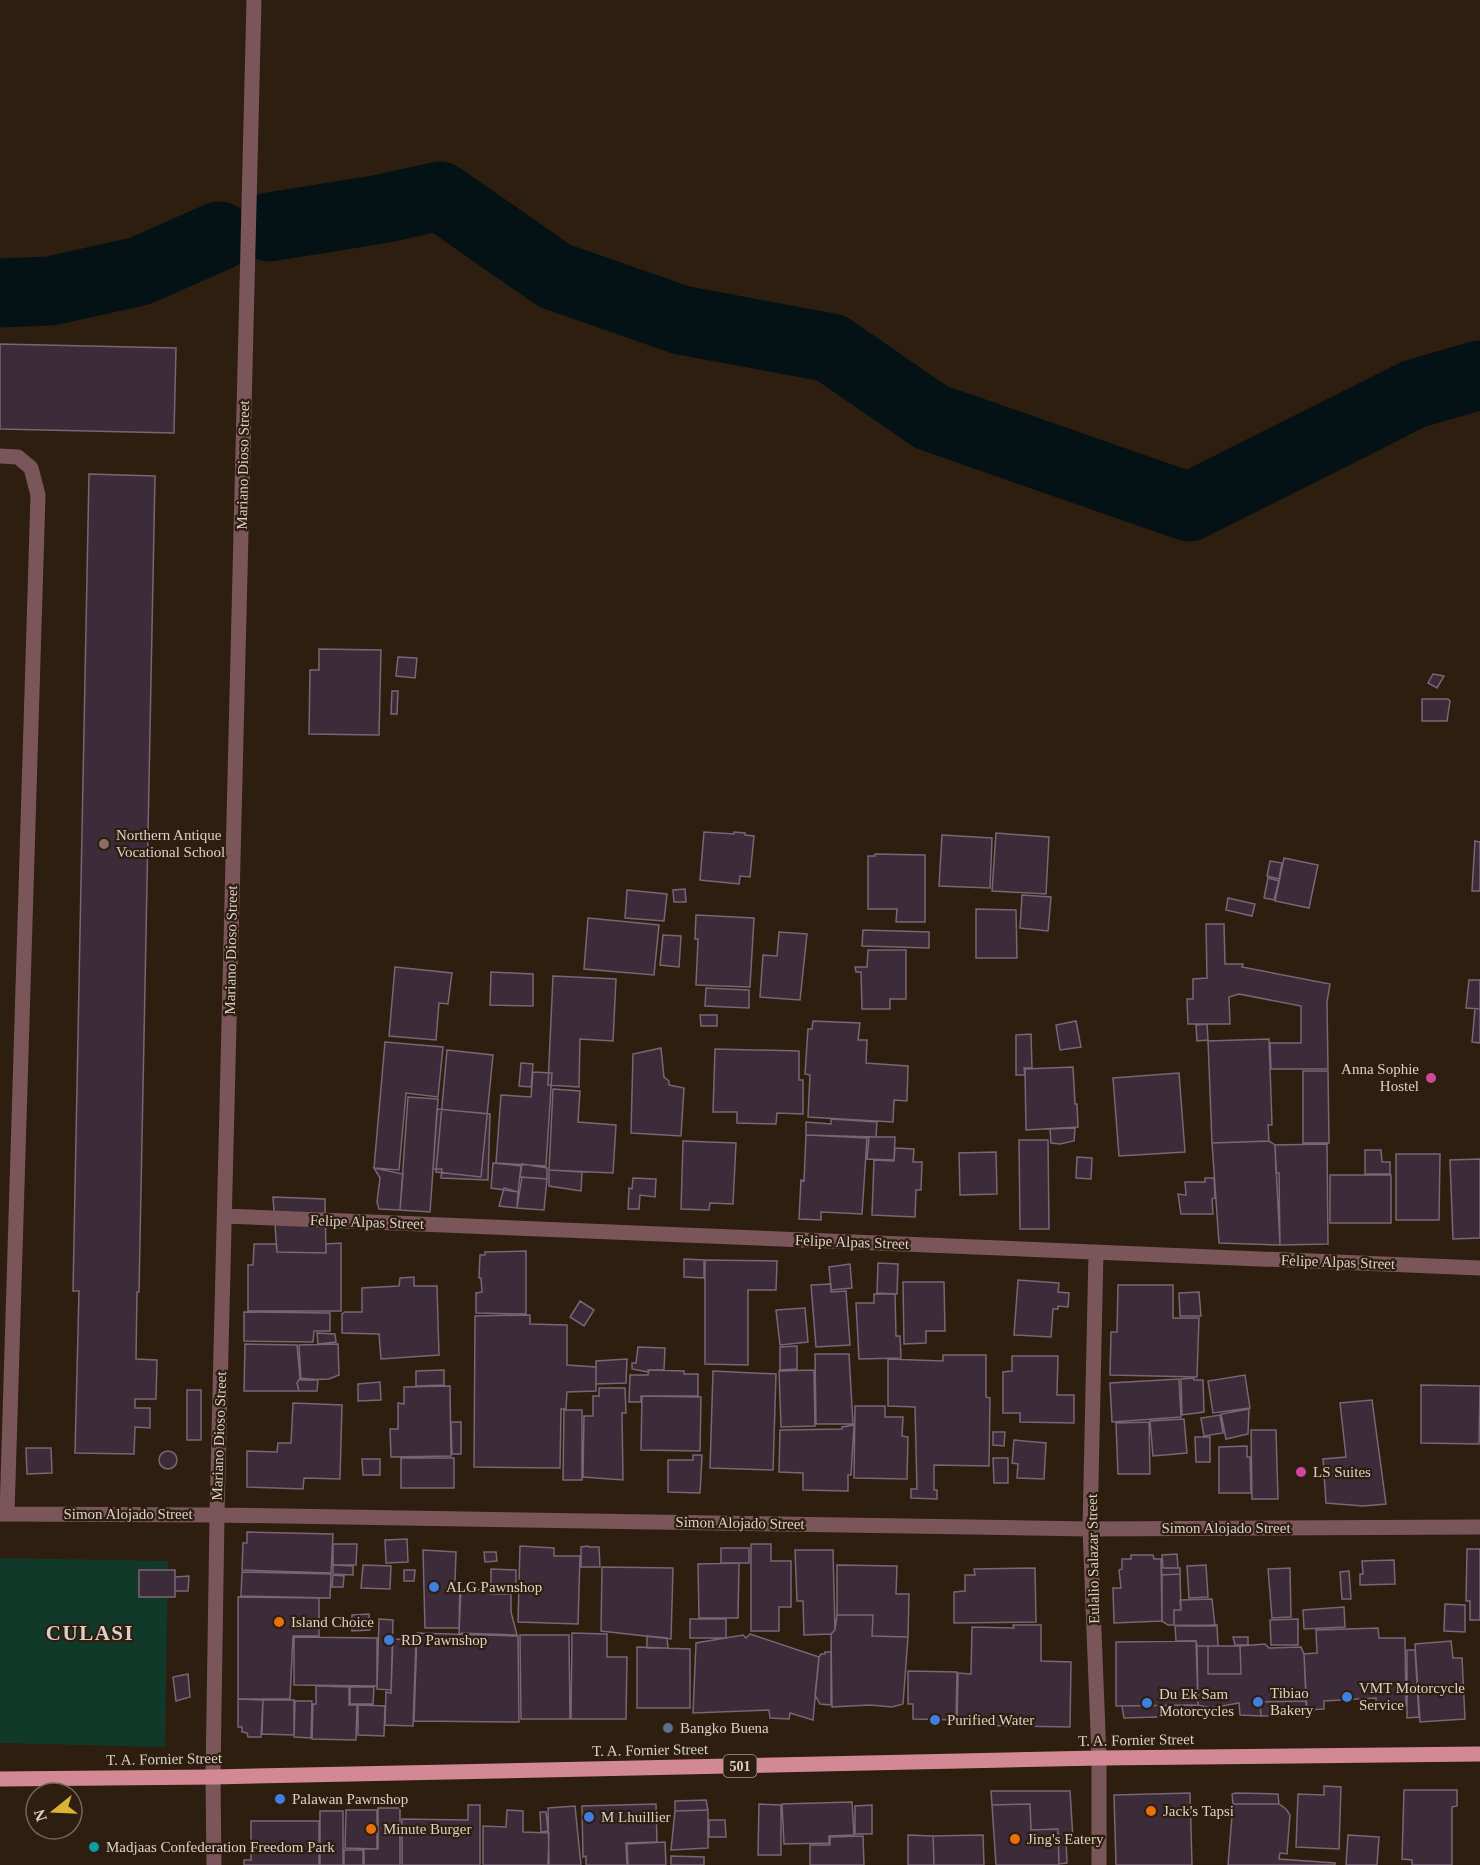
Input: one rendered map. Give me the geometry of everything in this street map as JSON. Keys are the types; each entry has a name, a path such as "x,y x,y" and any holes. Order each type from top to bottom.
{"main road":[{"name":"T. A. Fornier Street","path":"0,1779 213,1777 1099,1758 1480,1754"}],"street":[{"name":"Mariano Dioso Street","path":"214,1865 217,1515 254,0"},
{"path":"0,456 18,457 31,468 38,495 3,1514"},
{"name":"Felipe Alpas Street","path":"225,1216 1480,1268"},
{"name":"Eulalio Salazar Street","path":"1096,1252 1090,1529 1099,1758 1099,1865"},
{"name":"Simon Alojado Street","path":"3,1514 217,1515 1090,1529 1480,1527"}],"green space":[{"path":"0,1558 168,1561 165,1747 0,1743"}],"building":[{"path":"0,344 176,348 174,433 0,429"},
{"path":"89,474 155,476 136,1359 157,1360 156,1399 135,1399 135,1408 150,1408 150,1428 135,1427 134,1454 75,1453 79,1291 73,1291"},
{"path":"319,649 381,650 379,735 309,734 310,670 319,670"},
{"path":"398,657 417,658 415,678 396,676"},
{"path":"1433,674 1444,676 1437,688 1428,683"},
{"path":"392,691 398,691 397,714 391,714"},
{"path":"1422,699 1448,699 1450,701 1447,721 1422,721"},
{"path":"704,832 734,834 734,832 754,836 750,877 740,876 739,884 700,880"},
{"path":"996,833 1049,837 1046,894 992,891"},
{"path":"942,835 992,838 990,888 939,886"},
{"path":"1475,841 1480,842 1480,891 1472,891"},
{"path":"875,854 925,855 925,922 896,922 897,909 868,909 868,856 875,856"},
{"path":"1284,858 1318,865 1309,908 1275,901"},
{"path":"1270,861 1282,863 1279,879 1267,876"},
{"path":"1268,878 1279,881 1274,900 1264,898"},
{"path":"685,889 686,902 674,902 673,890"},
{"path":"627,890 667,894 664,921 625,918"},
{"path":"1022,895 1051,897 1048,931 1020,928"},
{"path":"1228,898 1255,904 1252,916 1226,910"},
{"path":"976,909 1016,910 1017,958 976,958"},
{"path":"696,915 754,918 750,987 696,985 698,939 695,939"},
{"path":"588,918 659,925 654,975 584,969"},
{"path":"1206,924 1224,924 1225,964 1243,964 1242,967 1330,984 1327,1002 1328,1069 1271,1069 1270,1043 1301,1043 1301,1006 1239,994 1229,997 1230,1024 1188,1024 1187,999 1193,999 1193,979 1207,978"},
{"path":"863,930 929,932 929,948 862,946"},
{"path":"779,932 807,934 800,1000 760,997 763,955 777,956"},
{"path":"663,935 681,936 679,967 660,965"},
{"path":"868,950 906,950 906,999 890,999 890,1009 862,1009 861,972 856,972 855,967 867,967"},
{"path":"395,967 452,973 448,1004 439,1003 436,1040 389,1036"},
{"path":"491,972 533,974 533,1006 490,1005"},
{"path":"553,976 616,979 613,1041 580,1039 579,1087 548,1085"},
{"path":"1469,980 1480,980 1480,1009 1466,1008"},
{"path":"706,988 749,990 749,1008 705,1006"},
{"path":"1475,1009 1480,1009 1480,1043 1472,1042"},
{"path":"700,1015 717,1015 717,1026 701,1026"},
{"path":"813,1021 860,1023 858,1040 867,1040 866,1063 908,1066 907,1101 894,1100 893,1122 808,1117 810,1075 805,1074 808,1029 812,1029"},
{"path":"1076,1021 1081,1047 1060,1050 1056,1025"},
{"path":"1207,1024 1208,1040 1197,1041 1196,1025"},
{"path":"1031,1034 1032,1068 1024,1068 1025,1075 1016,1075 1016,1035"},
{"path":"1269,1039 1272,1125 1268,1125 1269,1141 1212,1143 1208,1041"},
{"path":"385,1042 443,1047 438,1097 406,1093 399,1170 374,1168"},
{"path":"661,1048 664,1077 669,1081 669,1085 684,1088 681,1136 631,1133 633,1054"},
{"path":"715,1049 799,1051 799,1080 803,1080 803,1114 777,1113 776,1124 737,1123 737,1112 713,1112"},
{"path":"447,1050 493,1055 481,1177 436,1172"},
{"path":"521,1063 533,1064 531,1087 519,1086"},
{"path":"1073,1067 1078,1127 1026,1130 1025,1069"},
{"path":"1303,1071 1328,1071 1329,1143 1303,1143"},
{"path":"533,1072 552,1073 546,1166 496,1163 501,1095 531,1097"},
{"path":"1179,1073 1185,1152 1119,1156 1113,1078"},
{"path":"553,1089 580,1091 578,1122 616,1125 613,1173 549,1170"},
{"path":"408,1097 438,1099 430,1212 400,1210"},
{"path":"437,1109 490,1114 488,1180 441,1178 442,1169 433,1169"},
{"path":"831,1119 877,1122 876,1137 806,1135 806,1122 831,1124"},
{"path":"1075,1128 1074,1141 1051,1143 1050,1129"},
{"path":"806,1135 867,1138 862,1214 821,1212 821,1220 799,1219 801,1180 804,1181"},
{"path":"869,1137 895,1137 894,1160 867,1159"},
{"path":"1019,1140 1048,1140 1049,1229 1020,1229"},
{"path":"683,1141 736,1143 733,1204 710,1203 709,1210 681,1209"},
{"path":"1269,1141 1275,1145 1280,1245 1219,1243 1212,1143"},
{"path":"1327,1144 1328,1244 1280,1245 1279,1173 1276,1173 1275,1145"},
{"path":"895,1148 914,1149 913,1162 922,1162 921,1190 916,1190 915,1217 872,1215 874,1160 894,1161"},
{"path":"1365,1150 1381,1150 1382,1162 1390,1162 1390,1174 1365,1174"},
{"path":"996,1152 997,1194 960,1195 959,1153"},
{"path":"1396,1154 1440,1154 1439,1220 1396,1220"},
{"path":"1077,1157 1092,1158 1091,1179 1076,1178"},
{"path":"1480,1159 1480,1238 1453,1239 1450,1160"},
{"path":"493,1163 521,1166 518,1192 491,1188"},
{"path":"522,1164 547,1168 547,1179 520,1177"},
{"path":"374,1168 403,1174 400,1210 379,1209 377,1202 380,1178"},
{"path":"549,1170 582,1172 581,1191 549,1186"},
{"path":"1330,1175 1391,1175 1391,1223 1330,1223"},
{"path":"522,1177 547,1179 544,1210 517,1208"},
{"path":"633,1178 656,1179 655,1197 640,1195 639,1209 628,1209 629,1188 632,1189"},
{"path":"1205,1178 1214,1178 1213,1214 1181,1214 1178,1194 1186,1195 1185,1182 1205,1182"},
{"path":"504,1188 518,1192 517,1208 499,1206"},
{"path":"273,1197 325,1199 326,1253 277,1252"},
{"path":"341,1243 341,1311 248,1311 248,1265 253,1265 254,1244 276,1244 277,1252 326,1253 326,1244"},
{"path":"526,1251 526,1314 476,1313 476,1293 482,1292 481,1278 479,1278 480,1255 485,1255 485,1252"},
{"path":"684,1259 704,1260 704,1278 684,1277"},
{"path":"705,1260 777,1261 776,1290 748,1290 748,1365 705,1364"},
{"path":"878,1263 898,1264 897,1294 877,1293"},
{"path":"850,1264 852,1288 831,1290 829,1267"},
{"path":"414,1277 414,1286 437,1286 439,1355 381,1359 379,1334 342,1333 342,1314 362,1312 362,1288 399,1286 400,1278"},
{"path":"1018,1280 1059,1283 1058,1292 1069,1293 1068,1307 1058,1306 1058,1309 1053,1309 1051,1337 1014,1335"},
{"path":"903,1282 944,1282 945,1331 926,1331 926,1343 904,1344"},
{"path":"831,1284 831,1292 846,1291 850,1345 816,1347 811,1285"},
{"path":"1118,1285 1173,1285 1173,1318 1199,1318 1197,1377 1110,1375 1111,1332 1117,1332"},
{"path":"1199,1292 1201,1316 1180,1316 1179,1293"},
{"path":"874,1294 895,1294 896,1336 900,1336 901,1358 859,1359 856,1303 874,1303"},
{"path":"580,1301 594,1310 584,1326 570,1317"},
{"path":"805,1308 808,1342 780,1345 776,1310"},
{"path":"244,1312 330,1313 330,1331 314,1331 313,1342 244,1341"},
{"path":"530,1315 530,1324 567,1325 567,1365 596,1367 596,1391 567,1392 566,1409 561,1409 560,1468 474,1467 475,1316"},
{"path":"317,1333 335,1334 336,1342 318,1344"},
{"path":"245,1344 297,1345 299,1391 244,1391"},
{"path":"338,1344 339,1375 329,1379 301,1380 299,1345"},
{"path":"797,1346 797,1369 780,1370 780,1347"},
{"path":"638,1347 665,1348 664,1370 648,1370 648,1372 632,1369 632,1363 636,1363"},
{"path":"815,1354 849,1354 853,1424 816,1424"},
{"path":"943,1355 986,1355 986,1397 990,1398 989,1466 934,1465 934,1490 937,1490 937,1499 911,1498 911,1489 917,1489 915,1407 888,1406 888,1359 943,1361"},
{"path":"1012,1356 1058,1356 1057,1395 1074,1395 1074,1423 1020,1422 1020,1413 1003,1413 1003,1372 1012,1371"},
{"path":"627,1359 626,1383 596,1384 596,1361"},
{"path":"444,1370 444,1385 416,1386 416,1371"},
{"path":"649,1370 684,1371 684,1374 698,1374 698,1396 641,1396 641,1402 629,1402 630,1375 648,1375"},
{"path":"814,1370 815,1426 781,1427 779,1371"},
{"path":"713,1371 776,1374 773,1470 710,1468"},
{"path":"1245,1375 1250,1408 1213,1413 1208,1381"},
{"path":"300,1378 318,1380 317,1391 299,1391 297,1383"},
{"path":"1194,1378 1194,1380 1203,1380 1204,1412 1182,1415 1181,1379"},
{"path":"1179,1379 1181,1417 1112,1422 1110,1383"},
{"path":"380,1382 381,1400 358,1401 358,1384"},
{"path":"1421,1385 1480,1386 1479,1444 1421,1443"},
{"path":"450,1386 451,1456 391,1457 390,1429 398,1429 398,1403 404,1404 404,1387"},
{"path":"599,1388 625,1388 626,1413 622,1413 623,1480 583,1477 584,1416 593,1416 593,1396 599,1396"},
{"path":"187,1390 201,1390 201,1440 187,1440"},
{"path":"642,1396 701,1397 700,1451 641,1450"},
{"path":"1372,1400 1386,1504 1363,1506 1326,1503 1323,1459 1346,1457 1340,1403"},
{"path":"293,1403 342,1405 340,1479 304,1478 303,1489 247,1487 247,1451 277,1452 278,1443 291,1443"},
{"path":"855,1406 885,1406 885,1417 903,1417 902,1436 908,1437 907,1479 854,1478"},
{"path":"1249,1409 1248,1434 1226,1439 1221,1414"},
{"path":"564,1410 582,1410 582,1480 563,1480"},
{"path":"1220,1415 1223,1433 1204,1436 1201,1418"},
{"path":"1184,1419 1187,1453 1153,1456 1150,1421"},
{"path":"451,1422 461,1422 461,1454 452,1454"},
{"path":"1149,1422 1150,1474 1118,1474 1116,1423"},
{"path":"854,1425 848,1491 803,1490 803,1473 779,1472 780,1430 842,1429 842,1427"},
{"path":"1251,1430 1276,1430 1278,1499 1252,1499"},
{"path":"993,1432 1005,1432 1004,1446 993,1445"},
{"path":"1195,1437 1210,1437 1210,1462 1196,1462"},
{"path":"1014,1440 1046,1443 1044,1479 1017,1478 1018,1464 1012,1463"},
{"path":"1247,1446 1247,1457 1250,1457 1251,1493 1219,1493 1219,1447"},
{"path":"26,1448 51,1448 52,1473 27,1474"},
{"path":"168,1451 174,1454 177,1460 174,1466 168,1469 162,1466 159,1460 162,1454"},
{"path":"693,1455 702,1455 700,1493 668,1492 668,1460 693,1460"},
{"path":"401,1458 454,1458 454,1488 401,1488"},
{"path":"993,1458 1008,1458 1008,1483 994,1483"},
{"path":"362,1459 380,1459 380,1475 363,1475"},
{"path":"247,1532 333,1534 331,1573 242,1570 243,1543 247,1543"},
{"path":"407,1539 408,1562 386,1563 385,1540"},
{"path":"333,1544 357,1544 356,1565 333,1565"},
{"path":"751,1544 771,1544 771,1561 791,1561 791,1607 779,1607 779,1631 751,1631"},
{"path":"520,1546 554,1548 554,1556 580,1556 578,1624 518,1622"},
{"path":"581,1547 599,1547 600,1567 581,1567"},
{"path":"721,1548 749,1548 749,1563 721,1563"},
{"path":"1467,1549 1480,1549 1480,1620 1470,1620 1470,1601 1466,1601"},
{"path":"423,1550 456,1552 455,1582 460,1583 459,1628 425,1628"},
{"path":"795,1550 833,1550 835,1630 831,1634 804,1635 803,1601 797,1601"},
{"path":"484,1552 496,1552 497,1561 485,1562"},
{"path":"1177,1554 1178,1568 1163,1568 1162,1555"},
{"path":"1131,1555 1153,1555 1154,1559 1161,1559 1162,1621 1114,1623 1113,1588 1121,1588 1119,1570 1122,1569 1122,1559 1131,1559"},
{"path":"1394,1560 1395,1584 1360,1585 1360,1574 1363,1574 1362,1561"},
{"path":"739,1563 738,1618 699,1618 698,1564"},
{"path":"333,1565 353,1566 353,1575 333,1574"},
{"path":"363,1565 391,1566 390,1589 361,1588"},
{"path":"837,1565 897,1566 896,1594 909,1594 908,1637 872,1636 873,1615 837,1615"},
{"path":"1206,1565 1208,1597 1189,1598 1187,1566"},
{"path":"602,1567 673,1568 671,1639 601,1631"},
{"path":"1035,1568 1036,1622 954,1623 954,1592 965,1591 965,1575 975,1575 974,1569"},
{"path":"1161,1568 1180,1568 1180,1574 1162,1575"},
{"path":"1290,1568 1291,1617 1272,1618 1268,1569"},
{"path":"491,1569 516,1570 516,1591 491,1592"},
{"path":"139,1570 175,1570 175,1597 139,1597"},
{"path":"404,1570 415,1570 414,1581 404,1581"},
{"path":"1349,1571 1351,1599 1342,1599 1340,1572"},
{"path":"242,1572 331,1574 330,1598 241,1596"},
{"path":"1180,1574 1181,1610 1174,1610 1174,1625 1168,1625 1162,1621 1162,1575"},
{"path":"333,1575 344,1576 343,1587 332,1587"},
{"path":"189,1576 188,1591 175,1591 175,1577"},
{"path":"461,1589 491,1590 491,1594 511,1594 511,1612 517,1635 459,1633"},
{"path":"238,1597 319,1598 319,1636 293,1636 290,1699 238,1699"},
{"path":"1212,1599 1215,1626 1174,1625 1174,1610 1181,1610 1180,1600"},
{"path":"1445,1604 1465,1605 1465,1632 1444,1631"},
{"path":"1344,1607 1345,1627 1304,1629 1303,1610"},
{"path":"369,1614 370,1630 352,1631 352,1615"},
{"path":"837,1615 873,1615 872,1636 908,1637 903,1704 892,1707 870,1705 832,1707 831,1634 835,1630"},
{"path":"379,1619 393,1620 391,1690 377,1689"},
{"path":"690,1619 726,1619 726,1638 690,1638"},
{"path":"1298,1619 1298,1645 1271,1645 1270,1620"},
{"path":"1013,1625 1041,1625 1041,1661 1071,1662 1070,1727 957,1725 958,1673 971,1674 972,1627 1014,1628"},
{"path":"1217,1625 1218,1646 1197,1646 1196,1641 1176,1641 1175,1626"},
{"path":"1378,1628 1379,1638 1405,1638 1406,1706 1376,1706 1376,1698 1324,1701 1324,1709 1307,1710 1304,1654 1317,1653 1316,1630"},
{"path":"417,1633 518,1636 519,1722 414,1721"},
{"path":"572,1633 607,1634 607,1657 627,1657 626,1719 571,1719"},
{"path":"750,1634 819,1657 813,1720 790,1713 789,1719 770,1718 769,1710 693,1713 696,1643 743,1635 746,1638"},
{"path":"520,1635 569,1635 570,1719 521,1719"},
{"path":"647,1636 667,1638 668,1648 647,1648"},
{"path":"294,1637 377,1638 377,1686 294,1685"},
{"path":"1233,1637 1248,1637 1248,1645 1235,1645"},
{"path":"393,1639 416,1640 413,1726 385,1725 386,1692 391,1693"},
{"path":"1196,1641 1198,1705 1116,1706 1116,1642"},
{"path":"1451,1641 1453,1658 1462,1658 1465,1719 1420,1722 1415,1644"},
{"path":"1265,1644 1269,1648 1301,1647 1304,1654 1306,1701 1260,1702 1261,1716 1240,1715 1239,1703 1211,1708 1198,1705 1197,1646 1208,1646 1208,1674 1241,1674 1240,1646"},
{"path":"1208,1646 1240,1646 1241,1674 1208,1674"},
{"path":"637,1647 690,1649 690,1708 637,1708"},
{"path":"1407,1650 1415,1650 1419,1717 1407,1718"},
{"path":"825,1652 831,1652 831,1705 820,1704 815,1695 819,1657"},
{"path":"908,1671 957,1672 956,1720 913,1719 913,1704 908,1704"},
{"path":"188,1674 190,1697 176,1701 173,1677"},
{"path":"316,1686 349,1687 349,1705 357,1705 356,1740 312,1739"},
{"path":"350,1687 374,1687 373,1704 350,1704"},
{"path":"238,1699 263,1700 261,1737 248,1737 247,1733 242,1732 242,1727 238,1727"},
{"path":"263,1700 294,1700 294,1735 262,1734"},
{"path":"295,1701 312,1701 311,1738 294,1737"},
{"path":"1306,1701 1306,1715 1261,1716 1260,1702"},
{"path":"358,1705 385,1706 384,1736 358,1735"},
{"path":"1192,1705 1191,1716 1124,1718 1122,1706"},
{"path":"1324,1786 1341,1787 1339,1849 1296,1847 1298,1794 1324,1795"},
{"path":"1404,1790 1457,1790 1457,1806 1452,1807 1452,1865 1412,1865 1412,1860 1402,1859"},
{"path":"991,1791 1070,1791 1073,1839 1066,1840 1067,1863 1059,1864 1058,1829 1031,1830 1030,1804 992,1805"},
{"path":"1190,1793 1192,1865 1116,1865 1114,1795"},
{"path":"1232,1794 1278,1794 1279,1804 1233,1804"},
{"path":"706,1800 708,1810 675,1811 675,1801"},
{"path":"852,1802 854,1835 829,1836 829,1843 784,1844 782,1804"},
{"path":"656,1804 657,1842 626,1843 627,1865 586,1865 586,1856 583,1857 582,1806"},
{"path":"759,1804 781,1805 781,1855 758,1855"},
{"path":"1030,1804 1031,1830 1058,1829 1059,1865 996,1865 992,1805"},
{"path":"1233,1804 1279,1804 1290,1815 1287,1854 1280,1853 1279,1859 1335,1863 1335,1865 1228,1865"},
{"path":"468,1805 480,1805 480,1865 402,1865 402,1819 468,1820"},
{"path":"872,1805 872,1834 855,1834 855,1806"},
{"path":"575,1806 581,1865 549,1865 548,1808"},
{"path":"378,1808 400,1808 400,1865 364,1865 364,1849 378,1849"},
{"path":"346,1810 377,1810 377,1849 345,1848"},
{"path":"507,1810 523,1811 523,1832 549,1833 548,1865 483,1865 483,1826 506,1827"},
{"path":"708,1810 708,1848 671,1850 675,1811"},
{"path":"320,1811 343,1811 343,1865 320,1865"},
{"path":"540,1812 546,1812 548,1831 541,1832"},
{"path":"709,1820 725,1820 726,1837 709,1837"},
{"path":"251,1821 319,1821 319,1865 244,1865 244,1860 251,1860"},
{"path":"908,1835 933,1836 934,1865 908,1865"},
{"path":"983,1835 984,1865 934,1865 933,1836"},
{"path":"1348,1835 1379,1837 1377,1865 1346,1865"},
{"path":"863,1836 864,1865 810,1865 810,1845 830,1845 830,1837"},
{"path":"665,1842 666,1865 628,1865 627,1844"},
{"path":"344,1850 363,1850 363,1865 344,1865"},
{"path":"671,1856 704,1857 704,1865 671,1865"}],"waterway":[{"path":"269,227 381,209 440,196 555,276 681,320 831,348 931,417 1189,507 1414,394 1480,375"},
{"path":"0,293 50,291 140,271 219,236"}],"place":[{"name":"Northern Antique Vocational School","path":"104,844"},
{"name":"Anna Sophie Hostel","path":"1431,1078"},
{"name":"LS Suites","path":"1301,1472"},
{"name":"ALG Pawnshop","path":"434,1587"},
{"name":"Island Choice","path":"279,1622"},
{"name":"RD Pawnshop","path":"389,1640"},
{"name":"VMT Motorcycle Service","path":"1347,1697"},
{"name":"Tibiao Bakery","path":"1258,1702"},
{"name":"Du Ek Sam Motorcycles","path":"1147,1703"},
{"name":"Purified Water","path":"935,1720"},
{"name":"Bangko Buena","path":"668,1728"},
{"name":"Palawan Pawnshop","path":"280,1799"},
{"name":"Jack's Tapsi","path":"1151,1811"},
{"name":"M Lhuillier","path":"589,1817"},
{"name":"Minute Burger","path":"371,1829"},
{"name":"Jing's Eatery","path":"1015,1839"},
{"name":"Madjaas Confederation Freedom Park","path":"94,1847"}],"district":[{"name":"CULASI","path":"90,1633"}]}
